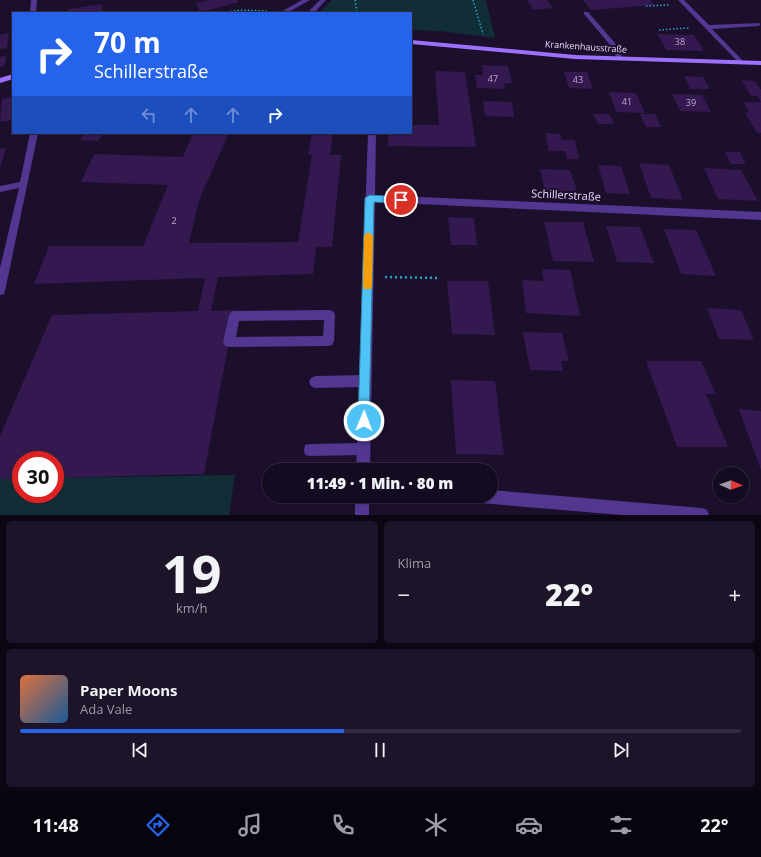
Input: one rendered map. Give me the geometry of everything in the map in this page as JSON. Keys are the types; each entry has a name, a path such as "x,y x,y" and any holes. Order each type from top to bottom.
{"street":[{"path":"33,12 34,0"},
{"path":"284,12 307,0"},
{"path":"311,12 323,0"},
{"path":"681,0 742,63"},
{"path":"586,13 613,44 620,59"},
{"path":"707,27 758,24"},
{"name":"Krankenhausstraße","path":"412,42 575,57 761,63"},
{"path":"0,81 12,76"},
{"path":"0,291 34,134"},
{"path":"363,463 372,134"},
{"path":"0,189 24,184"},
{"name":"Schillerstraße","path":"370,198 761,216"},
{"path":"330,315 328,341 229,342 234,316 330,315"},
{"path":"315,382 365,381"},
{"path":"310,450 364,449"},
{"path":"498,498 702,515"},
{"path":"362,503 362,515"}],"path":[{"path":"355,0 357,12"},
{"path":"473,0 488,48"},
{"path":"227,12 241,10 268,12"},
{"path":"659,30 707,27"},
{"path":"368,276 440,278"}],"shaded area":[{"path":"332,0 486,0 495,38 440,31 412,30 412,12 320,12"},
{"path":"235,475 229,515 0,515 0,479 12,479 12,503 64,503 64,478"}],"building":[{"path":"210,0 237,0 239,2 205,11 200,11 195,3"},
{"path":"527,0 547,0 553,8 533,10"},
{"path":"583,0 650,0 655,5 591,10"},
{"path":"102,4 102,12 68,12 68,9"},
{"path":"9,33 7,48 0,49 0,35"},
{"path":"658,34 694,35 704,51 666,50"},
{"path":"6,56 5,66 0,67 0,57"},
{"path":"482,65 508,66 512,83 504,83 505,89 477,88 475,75 483,75"},
{"path":"435,71 465,72 476,147 388,146 388,134 412,134 412,125 439,125"},
{"path":"564,72 587,72 593,89 569,88"},
{"path":"684,76 703,77 710,89 690,89"},
{"path":"741,80 755,81 761,90 761,102 757,96 751,96"},
{"path":"609,92 636,93 645,113 616,112"},
{"path":"672,94 702,95 711,112 680,111"},
{"path":"12,97 12,120 0,122 2,99"},
{"path":"483,101 512,102 514,117 485,116"},
{"path":"761,102 761,133 757,133 745,113 749,112 744,103"},
{"path":"593,114 609,114 614,124 598,124"},
{"path":"640,114 655,114 661,127 646,127"},
{"path":"545,133 560,134 562,140 575,140 579,159 567,159 565,151 549,151"},
{"path":"84,134 102,134 98,141 80,140"},
{"path":"193,134 229,134 199,200 189,243 298,242 312,155 308,155 312,134 333,134 330,155 341,155 332,247 316,247 313,274 218,277 211,311 235,310 204,474 64,478 64,451 12,451 12,478 0,479 0,436 52,315 198,311 205,278 34,284 49,246 143,246 168,185 81,182 94,154 183,157"},
{"path":"6,148 0,168 0,149"},
{"path":"725,152 740,152 746,164 731,164"},
{"path":"639,163 669,165 683,200 651,198"},
{"path":"598,165 621,166 630,194 606,193"},
{"path":"704,168 741,170 758,201 718,199"},
{"path":"540,169 570,170 577,191 545,191"},
{"path":"448,217 474,218 477,245 451,245"},
{"path":"544,222 583,222 594,262 553,261"},
{"path":"606,226 640,227 654,263 617,262"},
{"path":"664,229 696,230 716,276 681,274"},
{"path":"542,269 570,270 580,316 526,313 522,280 544,281"},
{"path":"447,281 488,281 495,335 452,334"},
{"path":"707,308 741,310 754,340 719,339"},
{"path":"523,332 562,333 569,361 561,361 563,371 530,370"},
{"path":"646,361 701,361 716,394 706,394 728,447 677,447"},
{"path":"451,380 495,381 504,455 456,454"},
{"path":"739,409 761,411 761,470"}],"slow traffic":[{"path":"367,286 368,236"}],"route":[{"path":"364,421 370,198 401,200"}]}
